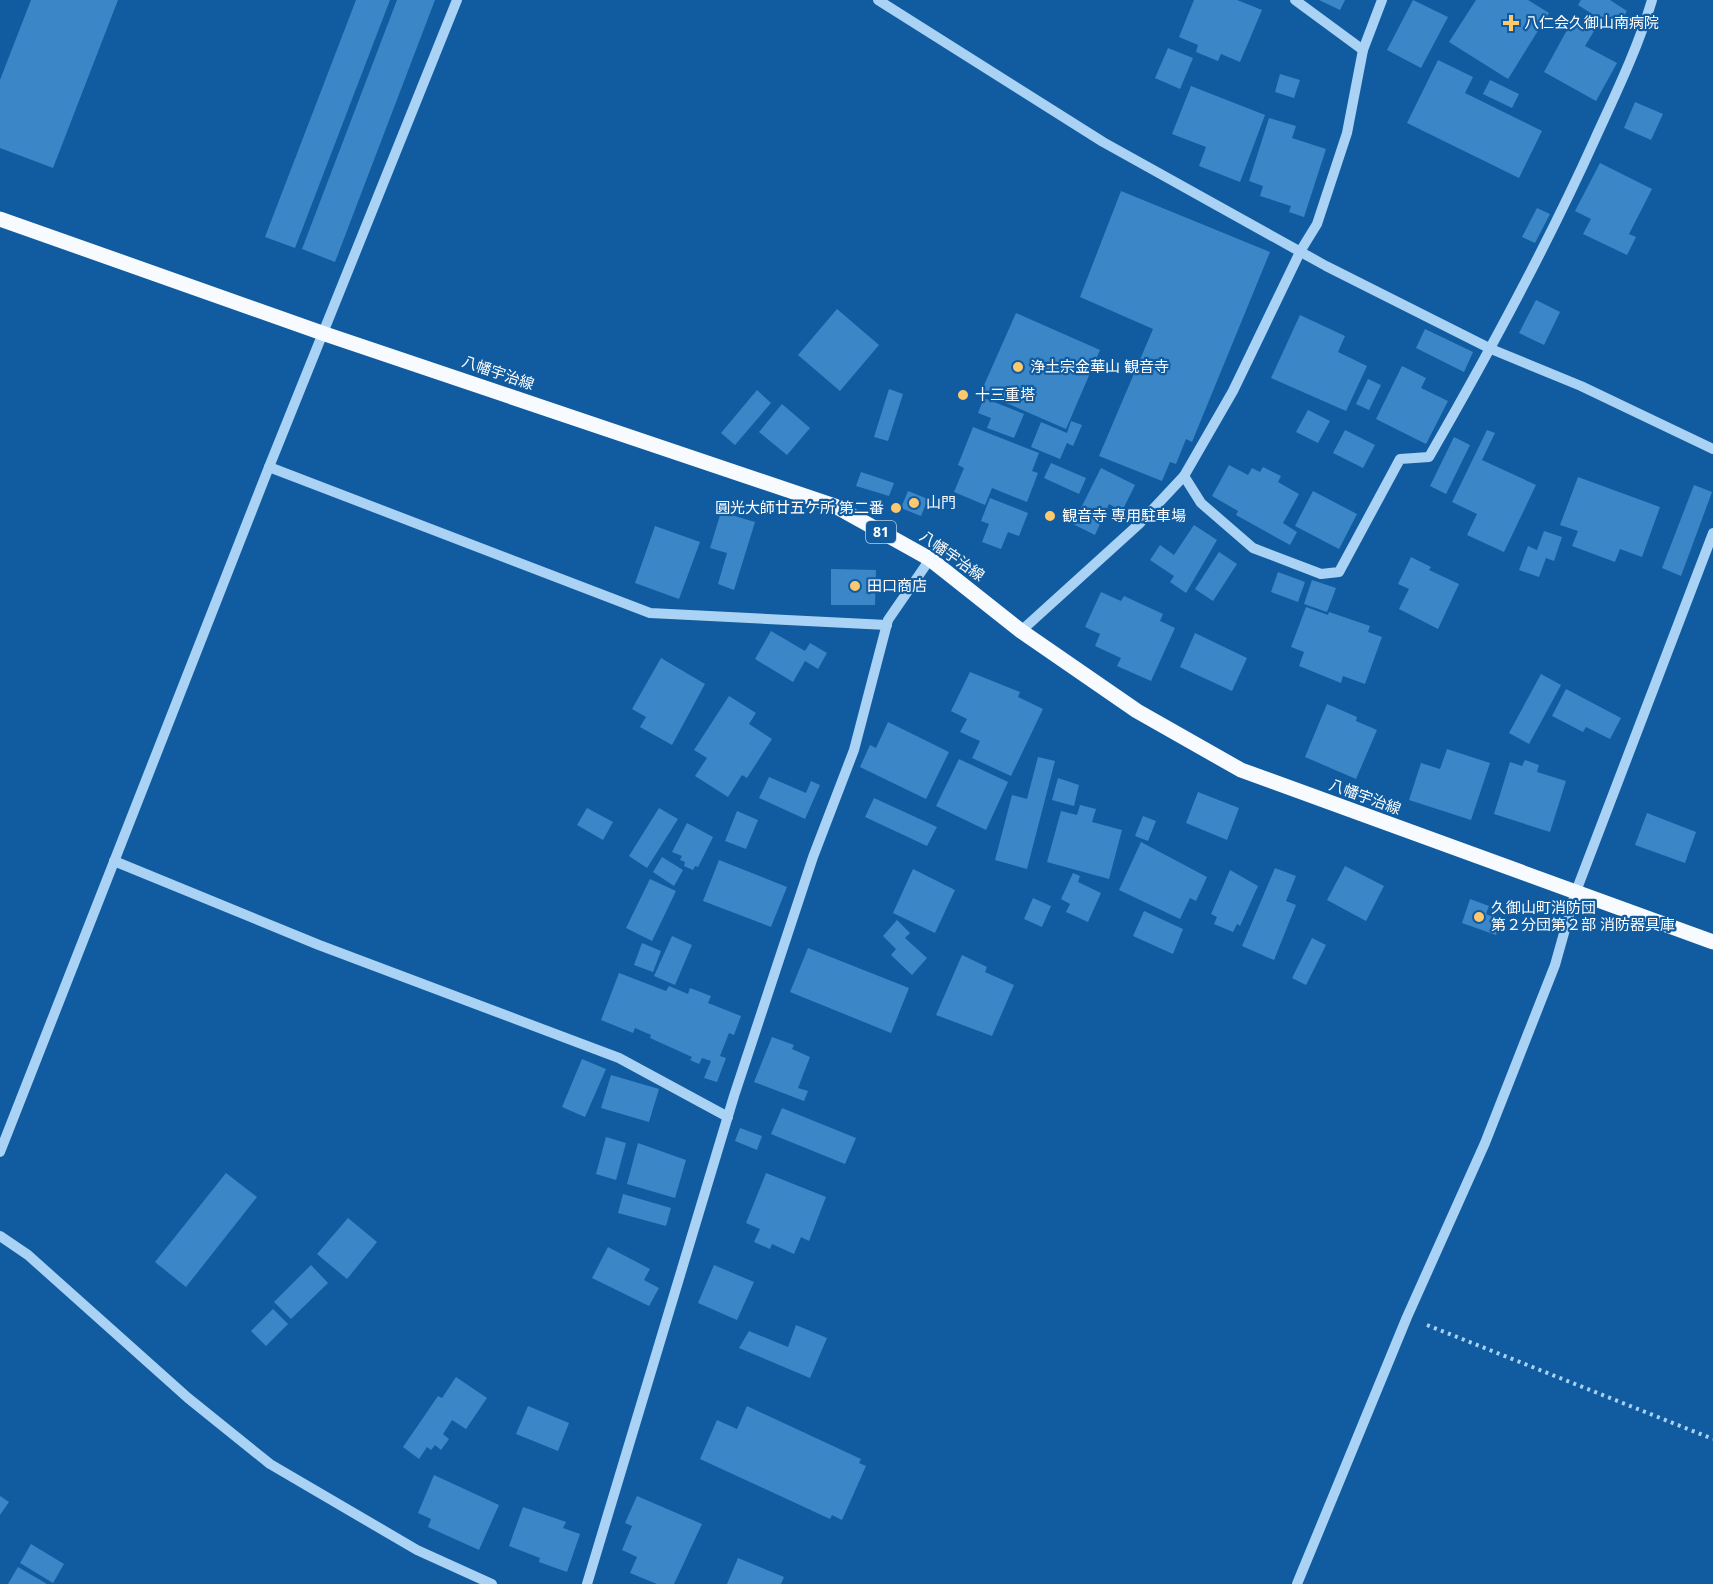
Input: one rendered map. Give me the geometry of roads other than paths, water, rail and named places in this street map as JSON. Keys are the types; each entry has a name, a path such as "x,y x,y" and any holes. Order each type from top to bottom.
{"main road":[{"name":"八幡宇治線","path":"0,219 325,334 835,506 930,559 1021,631 1137,711 1241,770 1575,894 1713,942"}],"street":[{"path":"0,1152 269,467 325,334 457,0"},
{"path":"878,0 1103,142 1301,250 1326,266 1491,349 1581,386 1713,449"},
{"path":"1295,0 1363,50"},
{"path":"1021,631 1138,524 1184,476 1233,391 1301,250 1317,224 1347,133 1363,50 1382,0"},
{"path":"1184,476 1202,503 1253,548 1321,574 1339,572 1400,459 1429,458 1491,349 1563,211 1641,37 1652,0"},
{"path":"269,467 650,613 887,625"},
{"path":"1297,1584 1407,1317 1485,1143 1555,965 1575,894 1713,533"},
{"path":"587,1584 728,1117 813,857 854,750 887,625 930,559"},
{"path":"114,861 319,945 619,1058 728,1117"},
{"path":"0,1236 28,1255 188,1398 270,1464 417,1550 492,1584"}],"place":[{"name":"八仁会久御山南病院","path":"1511,23"},
{"name":"浄土宗金華山 観音寺","path":"1018,367"},
{"name":"十三重塔","path":"963,395"},
{"name":"山門","path":"914,503"},
{"name":"圓光大師廿五ケ所 第二番","path":"896,508"},
{"name":"観音寺 専用駐車場","path":"1050,516"},
{"name":"田口商店","path":"855,586"},
{"name":"久御山町消防団 第２分団第２部 消防器具庫","path":"1479,917"}]}
